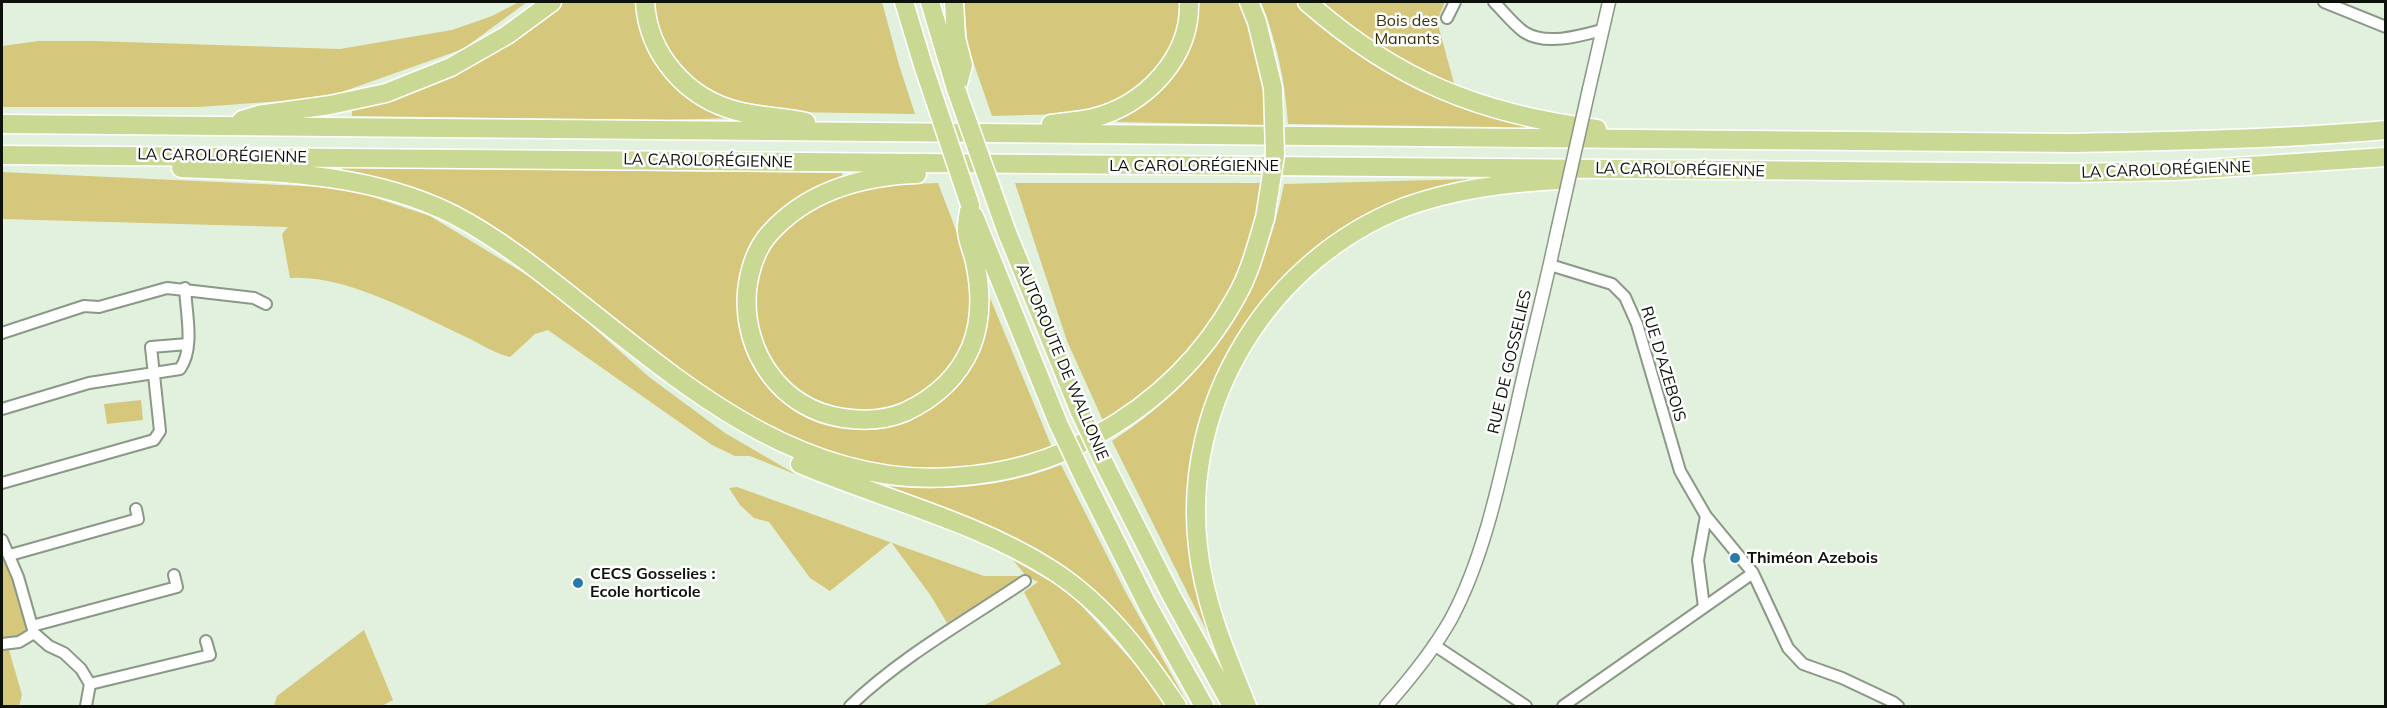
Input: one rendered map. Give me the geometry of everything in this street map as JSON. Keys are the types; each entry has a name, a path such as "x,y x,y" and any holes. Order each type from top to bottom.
{"highway":[{"path":"223,127 258,115 330,105 386,93 451,67 507,35 552,2"},
{"path":"645,2 652,39 662,58 675,75 714,103 736,111 794,120 848,132"},
{"path":"894,2 911,28"},
{"path":"904,2 923,65 970,205 979,294 979,320 971,346 959,370 945,387 922,404 898,415 854,420 832,417 814,410 782,389 758,358 749,333 746,304 748,277 756,255 768,234 805,204 848,183 892,176 928,174 977,163"},
{"path":"930,2 956,65"},
{"path":"954,2 956,65"},
{"path":"999,132 1093,118 1122,107 1146,93 1171,63 1180,45 1186,29 1190,2"},
{"path":"130,156 178,168 292,173 334,178 375,186 417,199 455,216 504,245 676,377 738,421 789,447 824,461 902,478 974,476 1005,471 1070,451 1126,419 1158,394 1185,368 1214,333 1237,296 1254,256 1265,218 1275,155 1273,88 1257,21 1249,2"},
{"path":"1307,2 1331,22 1399,70 1436,88 1483,105 1533,119 1679,139"},
{"name":"AUTOROUTE DE WALLONIE","path":"956,65 956,89 1006,230 1080,412 1171,595 1232,706"},
{"name":"LA CAROLORÉGIENNE","path":"2,124 2073,143 2182,141 2385,130"},
{"name":"LA CAROLORÉGIENNE","path":"2,155 2084,173 2174,171 2385,157"},
{"path":"1247,706 1212,618 1198,546 1197,508 1198,470 1216,398 1249,333 1269,306 1317,258 1345,237 1376,220 1405,208 1466,190 1564,180 1587,170"},
{"name":"AUTOROUTE DE WALLONIE","path":"973,230 1084,478 1148,606 1204,706"},
{"path":"738,421 751,439 784,457 850,485 996,540 1052,570 1086,595 1122,630 1178,706"}],"street":[{"path":"1447,18 1455,2"},
{"path":"1494,2 1524,32 1534,36 1552,39 1576,37 1602,30"},
{"name":"RUE DE GOSSELIES","path":"1386,706 1412,676 1451,619 1471,576 1499,485 1609,2"},
{"path":"2324,2 2385,27"},
{"name":"RUE D'AZEBOIS","path":"1550,265 1612,284 1626,297 1637,324 1680,471 1706,516 1753,573 1788,648 1803,664 1842,678 1898,706"},
{"path":"2,333 84,306 99,307 167,288 185,288 254,298 266,304"},
{"path":"2,409 89,383 180,369 186,360 188,344 185,288"},
{"path":"2,483 154,441 160,431 150,347 188,344"},
{"path":"10,555 138,519 136,509"},
{"path":"1704,607 1698,560 1706,516"},
{"path":"2,540 10,555 33,629 49,646 69,658 81,669 90,684 86,706"},
{"path":"1563,706 1753,573"},
{"path":"2,644 19,642 33,629 177,587 174,575"},
{"path":"850,706 935,639 1025,582"},
{"path":"90,684 210,655 206,641"},
{"path":"1434,645 1526,706"}],"green space":[{"path":"519,2 527,2 463,49 325,98 198,107 2,107 2,46 39,41 94,41 340,49 452,30 492,16"},
{"path":"564,2 639,2 654,56 738,118 662,120 352,116 352,108 548,13"},
{"path":"651,2 882,2 915,114 792,112 750,107 719,97 696,85 664,46"},
{"path":"964,2 1182,2 1183,5 1174,46 1142,87 1100,108 1066,114 992,116 968,47"},
{"path":"1199,2 1241,2 1260,57 1266,125 1117,122 1118,118 1165,85 1176,72 1192,42"},
{"path":"1261,2 1298,2 1358,48 1571,130 1533,131 1498,127 1288,124 1279,62 1272,32"},
{"name":"Bois des Manants","path":"1319,2 1445,2 1437,21 1455,87 1396,58"},
{"path":"342,168 842,173 842,180 819,190 745,266 765,376 864,424 952,386 983,281 1053,450 1032,457 960,471 888,468 819,452 719,400 449,204 405,185 342,171"},
{"path":"2,172 346,188 430,216 550,289 649,377 725,433 797,475 750,456 735,456 712,445 548,330 535,334 510,357 379,297 333,282 311,278 290,278 282,234 288,227 2,219"},
{"path":"1472,179 1472,184 1402,204 1264,305 1192,482 1220,658 1112,441 1146,417 1177,390 1203,362 1226,331 1261,263 1274,225 1284,184"},
{"path":"938,183 962,246 972,297 971,313 963,342 950,366 931,386 909,400 884,408 857,410 830,405 803,392 776,368 765,349 756,325 755,287 766,256 787,230 805,214 824,203 866,189"},
{"path":"1015,183 1262,183 1254,235 1247,256 1229,294 1209,327 1155,387 1105,425 1067,341"},
{"path":"141,400 143,420 107,424 104,404"},
{"path":"1061,465 1125,591 1189,706 1186,706 1163,673 1104,603 864,484 914,488 964,487 1013,480"},
{"path":"737,487 891,542 830,591 810,578 769,522 754,518 740,505 729,488"},
{"path":"2,540 34,633 9,650 22,695 19,706 2,706"},
{"path":"891,543 984,576 1023,576 947,623 931,596"},
{"path":"1013,560 1069,592 1173,706 983,706 1061,664 1024,592 1038,582 1026,576"},
{"path":"364,630 393,700 382,706 274,706 277,696"}],"place":[{"name":"Thiméon Azebois","path":"1735,558"},
{"name":"CECS Gosselies : Ecole horticole","path":"578,583"}]}
